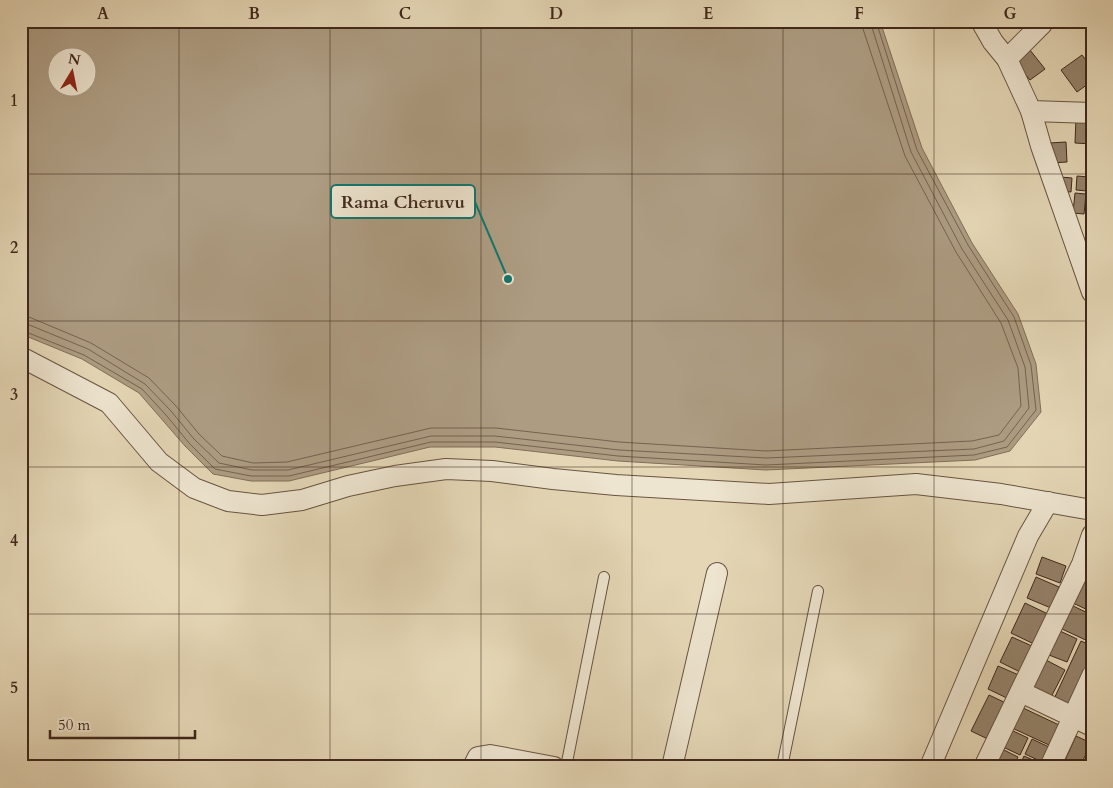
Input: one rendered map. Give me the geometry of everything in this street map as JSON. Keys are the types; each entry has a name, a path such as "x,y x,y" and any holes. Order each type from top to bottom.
{"street":[{"path":"981,21 993,42 1007,58 1031,111 1041,146 1092,292"},
{"path":"1007,58 1043,22"},
{"path":"1031,111 1092,113"},
{"path":"21,357 109,403 159,462 194,488 228,501 262,505 302,500 348,486 446,468 492,471 616,485 769,494 916,484 1001,494 1092,510"},
{"path":"930,767 1028,536 1048,502"},
{"path":"984,767 1087,566 1092,534"},
{"path":"672,767 717,573"},
{"path":"1050,767 1092,676"},
{"path":"1021,692 1092,726"},
{"path":"473,767 478,757 490,755 554,767"}],"lane":[{"path":"566,767 604,577"},
{"path":"782,767 818,592"}],"water":[{"path":"21,21 880,21 922,148 972,243 1018,314 1036,364 1041,412 1010,451 975,460 766,470 618,461 495,447 430,447 289,481 251,481 213,474 185,446 139,393 82,359 21,334"}],"building":[{"path":"1030,50 1045,69 1030,80 1015,62"},
{"path":"1082,55 1092,68 1092,81 1077,92 1061,70"},
{"path":"1076,118 1092,119 1092,144 1075,143"},
{"path":"1066,142 1067,162 1050,163 1049,143"},
{"path":"1077,176 1089,177 1087,191 1076,190"},
{"path":"1060,177 1072,178 1071,192 1059,191"},
{"path":"1075,193 1086,194 1084,214 1073,213"},
{"path":"1042,557 1066,566 1060,583 1036,574"},
{"path":"1086,575 1092,577 1092,612 1073,603"},
{"path":"1036,577 1059,587 1051,608 1027,598"},
{"path":"1025,603 1048,614 1034,644 1011,633"},
{"path":"1071,605 1092,615 1092,643 1060,628"},
{"path":"1060,631 1077,639 1067,662 1049,655"},
{"path":"1012,637 1034,647 1022,673 1000,662"},
{"path":"1081,641 1092,646 1092,663 1070,709 1053,701"},
{"path":"1046,660 1065,670 1050,699 1031,689"},
{"path":"998,666 1021,676 1011,700 988,689"},
{"path":"989,695 1010,705 992,741 971,731"},
{"path":"1021,707 1059,725 1049,745 1012,728"},
{"path":"1011,730 1028,738 1020,755 1003,747"},
{"path":"1076,736 1091,743 1080,767 1062,767"},
{"path":"1032,739 1049,747 1042,762 1025,754"},
{"path":"1002,749 1018,757 1013,767 997,760"},
{"path":"1024,756 1042,764 1040,767 1019,767"}],"place":[{"name":"Rama Cheruvu","path":"508,279"}]}
